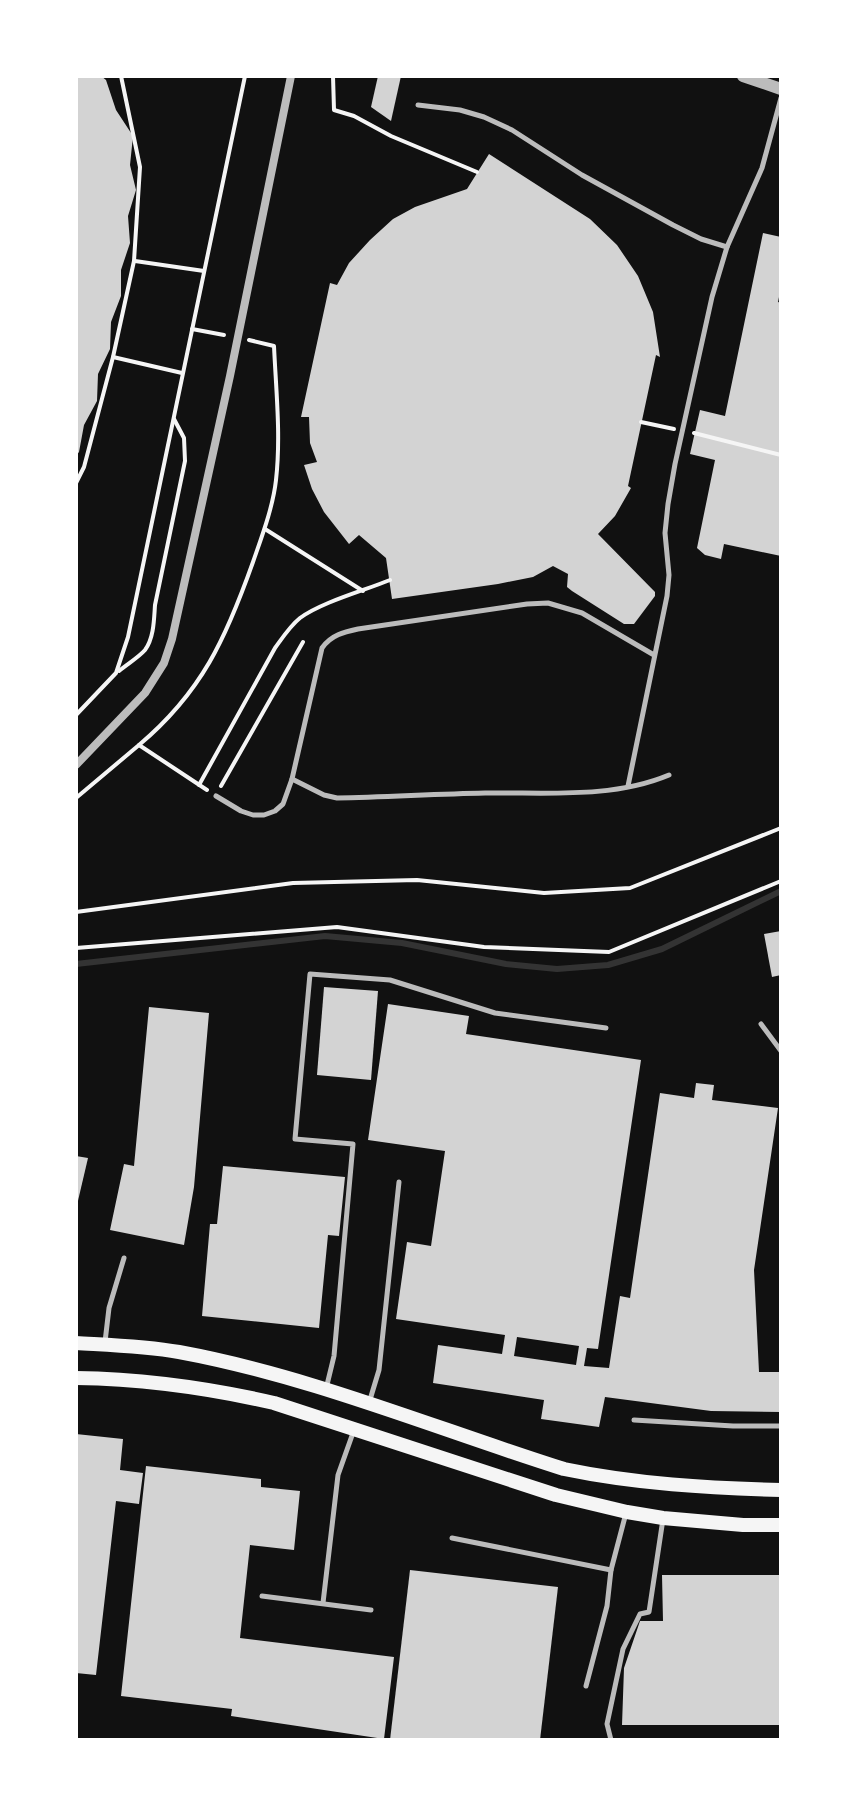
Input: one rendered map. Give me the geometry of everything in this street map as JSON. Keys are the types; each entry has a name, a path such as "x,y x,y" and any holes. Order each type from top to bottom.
{"main road":[{"path":"76,1343 178,1352 258,1369 564,1469 664,1484 781,1490"},
{"path":"76,1378 141,1380 274,1403 556,1495 627,1512 743,1525 781,1525"}],"street":[{"path":"76,765 145,693 164,663 172,639 291,76"},
{"path":"743,76 781,89"}],"lane":[{"path":"628,786 667,596 666,519 682,431 712,297 727,247 762,168 781,98"},
{"path":"418,105 460,110 484,117 701,239 727,247"},
{"path":"216,796 253,815 275,811 283,804 292,779 322,648 338,634 374,626 548,603 582,613 654,655"},
{"path":"292,779 337,798 584,792 655,781 669,775"},
{"path":"326,1390 334,1356 353,1144 295,1139 310,974 390,980 495,1013 606,1028"},
{"path":"761,1024 781,1051"},
{"path":"369,1404 379,1370 399,1182"},
{"path":"105,1344 109,1308 124,1258"},
{"path":"634,1420 781,1426"},
{"path":"323,1603 338,1475 355,1429"},
{"path":"586,1686 627,1512"},
{"path":"611,1740 607,1724 623,1649 640,1614 649,1612 663,1518"},
{"path":"452,1538 611,1570"},
{"path":"262,1596 371,1610"}],"path":[{"path":"76,483 84,467 113,357 134,261 140,167 121,76"},
{"path":"116,673 128,637 245,76"},
{"path":"333,76 334,110 354,116 391,136 477,172"},
{"path":"134,261 204,271"},
{"path":"76,798 177,709 204,674 223,638 265,529 276,481 278,426 274,346"},
{"path":"113,357 182,373"},
{"path":"76,715 116,673 145,649 150,639 185,461 184,438 173,417"},
{"path":"641,422 781,455"},
{"path":"265,529 363,591"},
{"path":"199,785 287,630 314,610 390,580"},
{"path":"139,745 216,796 303,642"},
{"path":"76,912 293,883 417,880 544,893 630,888 781,828"},
{"path":"76,948 337,927 484,947 609,952 781,881"}],"building":[{"path":"76,76 101,76 106,80 116,110 133,136 130,165 136,190 128,216 130,243 121,270 121,296 111,322 110,349 98,374 97,401 84,425 76,456"},
{"path":"378,76 401,76 391,121 371,107"},
{"path":"489,154 590,219 617,245 638,276 653,312 660,357 656,355 628,486 631,488 615,516 598,534 655,592 634,624 624,624 572,591 567,587 568,574 553,566 533,577 392,599 386,558 359,535 349,544 324,512 304,465 317,462 310,443 309,417 301,417 330,283 337,285 349,263 393,219 415,207 467,189"},
{"path":"763,233 781,237 778,302 781,303 781,556 724,544 721,559 705,555 697,548 715,460 690,454 700,410 725,416"},
{"path":"781,931 781,975 772,977 764,934"},
{"path":"324,987 378,991 371,1080 317,1075"},
{"path":"388,1004 469,1016 466,1034 641,1060 598,1349 587,1348 584,1366 609,1368 620,1296 630,1298 660,1093 694,1098 696,1083 714,1085 712,1100 778,1108 754,1270 759,1372 781,1372 781,1412 711,1411 605,1397 599,1427 541,1419 544,1400 433,1383 438,1345 502,1354 505,1335 396,1319 407,1242 431,1246 445,1151 368,1140","holes":["517,1337 579,1346 576,1365 514,1356"]},
{"path":"149,1007 209,1013 194,1187 184,1245 110,1230 124,1164 134,1166"},
{"path":"76,1156 88,1158 77,1205 76,1205"},
{"path":"223,1166 345,1177 339,1236 328,1235 319,1328 202,1316 210,1224 217,1224"},
{"path":"76,1434 123,1439 120,1470 143,1473 139,1504 116,1501 96,1675 76,1673"},
{"path":"146,1466 261,1479 261,1487 300,1491 294,1550 250,1545 240,1638 394,1657 384,1739 231,1716 232,1709 121,1696"},
{"path":"410,1570 558,1587 540,1740 390,1740"},
{"path":"662,1575 781,1575 781,1725 622,1725 624,1668 640,1621 663,1621"}],"waterway":[{"path":"76,964 325,936 402,943 506,964 557,969 608,965 662,949 781,891"}]}
